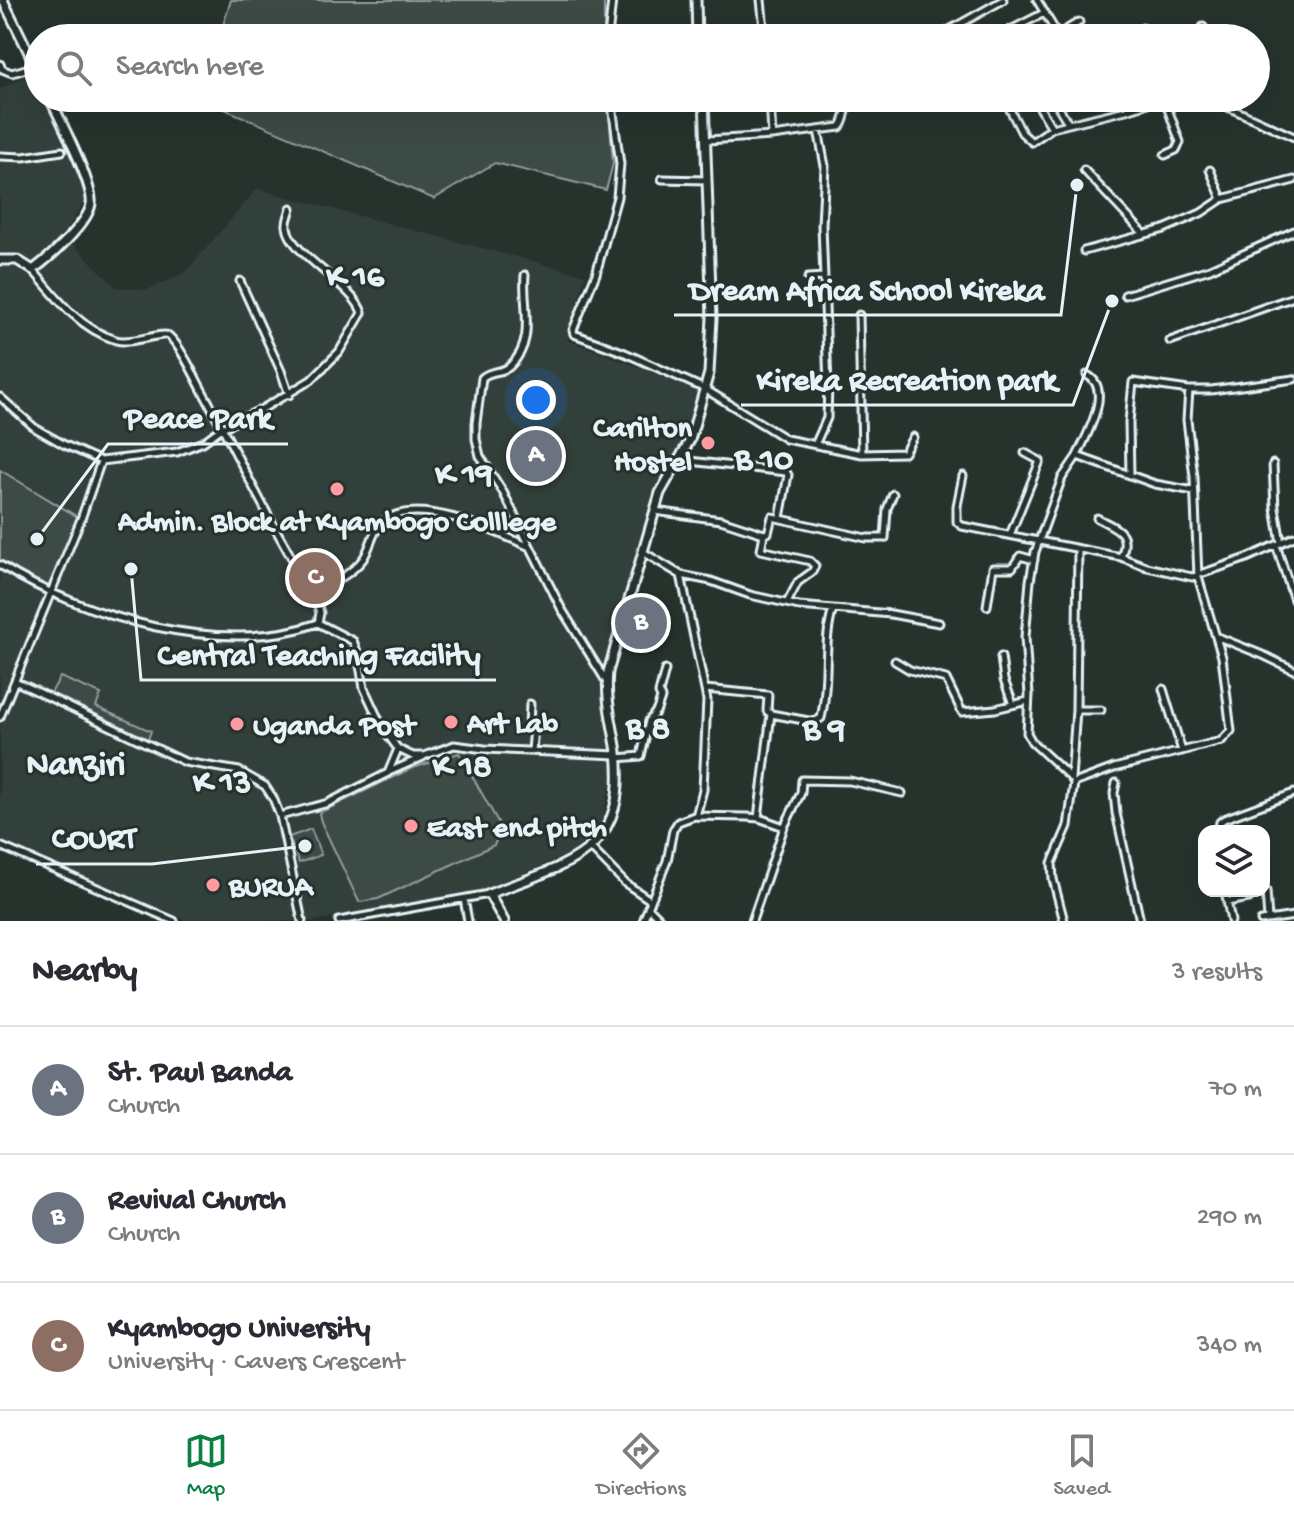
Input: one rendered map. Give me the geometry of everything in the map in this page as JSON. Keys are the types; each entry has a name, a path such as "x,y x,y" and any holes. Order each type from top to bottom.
{"street":[{"path":"3,0 24,43"},
{"path":"609,24 612,0"},
{"path":"696,0 697,24"},
{"path":"761,0 764,24"},
{"path":"960,24 1003,0"},
{"path":"1037,0 1051,24"},
{"path":"1022,24 1044,13"},
{"path":"0,64 2,69 12,73 24,71"},
{"path":"33,270 69,238 91,206 73,145 57,112"},
{"path":"613,112 620,164 618,187 596,274 573,332 576,336 625,353 705,389 777,435 862,454 903,454 909,449 913,437"},
{"path":"339,921 489,894 591,848 604,835 612,818 617,791 617,756 607,682 613,652 660,493 681,460 698,421 705,389 712,335 705,112"},
{"path":"771,112 772,136"},
{"path":"707,140 772,136 841,126 844,112"},
{"path":"1012,112 1028,141 1037,139 1052,128 1117,112"},
{"path":"1042,112 1052,128"},
{"path":"1061,112 1068,123"},
{"path":"1165,155 1176,150 1180,142 1168,112"},
{"path":"1239,112 1294,137"},
{"path":"815,445 827,413 822,225 825,166 818,130"},
{"path":"0,156 23,157 62,151"},
{"path":"1084,170 1144,234"},
{"path":"1210,170 1222,199"},
{"path":"662,179 708,180"},
{"path":"1084,251 1184,221 1222,199 1294,180"},
{"path":"0,397 35,428 101,461 177,452 203,442 222,428 289,395 323,370 346,341 362,313 357,301 291,236 287,227 291,208"},
{"path":"1125,295 1210,269 1294,231"},
{"path":"0,260 17,260 33,270 70,312 100,333 124,342 135,342 161,333 168,336 312,592 319,606 318,623"},
{"path":"525,275 524,292 529,321 526,334 512,364 507,369 490,371 482,378 476,434 480,456 503,492 561,608 607,682"},
{"path":"808,278 824,277"},
{"path":"240,281 289,395"},
{"path":"1170,341 1294,297"},
{"path":"859,315 862,454"},
{"path":"1072,780 1030,739 1025,637 1039,542 1062,478 1077,456 1097,409 1098,385 1096,379 1087,375"},
{"path":"1130,476 1129,422 1133,382 1211,390 1294,379"},
{"path":"1072,780 1221,741 1231,731 1226,676 1198,577 1187,420 1189,390"},
{"path":"1010,535 1040,461 1025,453"},
{"path":"1077,456 1165,487 1194,491"},
{"path":"681,460 786,472 780,518"},
{"path":"0,717 17,682 101,461"},
{"path":"1273,464 1278,544 1294,600"},
{"path":"963,476 957,506 959,524 1121,557 1162,571 1198,577 1294,537"},
{"path":"787,603 798,582 814,571 815,565 810,561 761,550 772,517 866,538 885,538 887,509 893,494"},
{"path":"655,511 721,520 764,534"},
{"path":"312,592 351,571 363,559 381,524 401,514 423,512 445,516 531,547"},
{"path":"1097,518 1120,531 1124,537 1126,544 1121,557"},
{"path":"1064,921 1052,863 1068,826 1072,780 1078,549"},
{"path":"643,552 681,575 787,603 900,615 939,623"},
{"path":"987,606 993,568 1012,568 1019,556 1034,560"},
{"path":"0,565 51,592 117,617 185,632 261,633 318,623 353,641 364,688 382,727 398,749 413,756 424,756"},
{"path":"681,575 705,689 704,781 696,816"},
{"path":"705,689 766,693 767,711 771,714 814,722 821,718 833,608"},
{"path":"1217,637 1294,670"},
{"path":"1001,657 1004,680 1013,704"},
{"path":"895,661 910,670 946,679 962,712 1028,701"},
{"path":"280,816 328,803 424,756 454,745 641,756 649,721 661,698 659,693 665,670"},
{"path":"17,682 185,762 239,771 265,786 280,816 302,921"},
{"path":"1163,689 1182,751"},
{"path":"530,704 529,725 534,727 532,751"},
{"path":"1076,710 1101,710"},
{"path":"758,818 771,714"},
{"path":"388,773 398,749"},
{"path":"752,921 804,779 850,781 902,793"},
{"path":"1116,783 1116,813 1140,921"},
{"path":"1219,825 1224,819 1294,793"},
{"path":"643,921 667,861 674,826 681,821 696,816 758,818 784,827"},
{"path":"0,846 174,921"},
{"path":"591,848 649,904 662,921"},
{"path":"489,894 504,921"},
{"path":"1226,897 1231,921"},
{"path":"1266,897 1268,920"},
{"path":"1227,902 1249,898"},
{"path":"464,899 468,921"},
{"path":"1261,921 1294,916"}],"shaded area":[{"path":"231,0 604,0 604,24 223,24"},
{"path":"24,77 24,112 53,112 83,185 85,199 64,235 116,287 147,290 186,272 257,189 585,275 567,340 700,391 676,455 657,489 605,668 602,688 613,769 601,828 571,853 482,891 313,921 188,921 0,842 0,89"},
{"path":"232,112 609,112 613,164 606,190 495,163 434,199"},
{"path":"0,470 81,519 51,594 0,560"},
{"path":"60,677 101,694 96,707 151,731 148,739 51,693"},
{"name":"East end pitch","path":"459,753 502,829 494,845 378,899 359,902 319,813 410,769"},
{"path":"311,829 321,855 299,863 289,837"}],"place":[{"name":"Dream Africa School Kireka","path":"1077,185"},
{"name":"Kireka Recreation park","path":"1112,301"},
{"name":"Carilton Hostel","path":"708,443"},
{"name":"St. Paul Banda","path":"536,456"},
{"name":"Admin. Block at Kyambogo Colllege","path":"337,489"},
{"name":"Peace Park","path":"37,539"},
{"name":"Central Teaching Facility","path":"131,569"},
{"name":"Kyambogo University","path":"315,578"},
{"name":"Revival Church","path":"641,623"},
{"name":"Art Lab","path":"451,722"},
{"name":"Uganda Post","path":"237,724"},
{"name":"East end pitch","path":"411,826"},
{"name":"COURT","path":"305,846"},
{"name":"BURUA","path":"213,885"}],"district":[{"name":"K 16","path":"355,273"},
{"name":"B 10","path":"764,456"},
{"name":"K 19","path":"464,471"},
{"name":"B 8","path":"648,725"},
{"name":"B 9","path":"824,726"},
{"name":"Nanziri","path":"76,761"},
{"name":"K 18","path":"462,763"},
{"name":"K 13","path":"222,779"}]}
